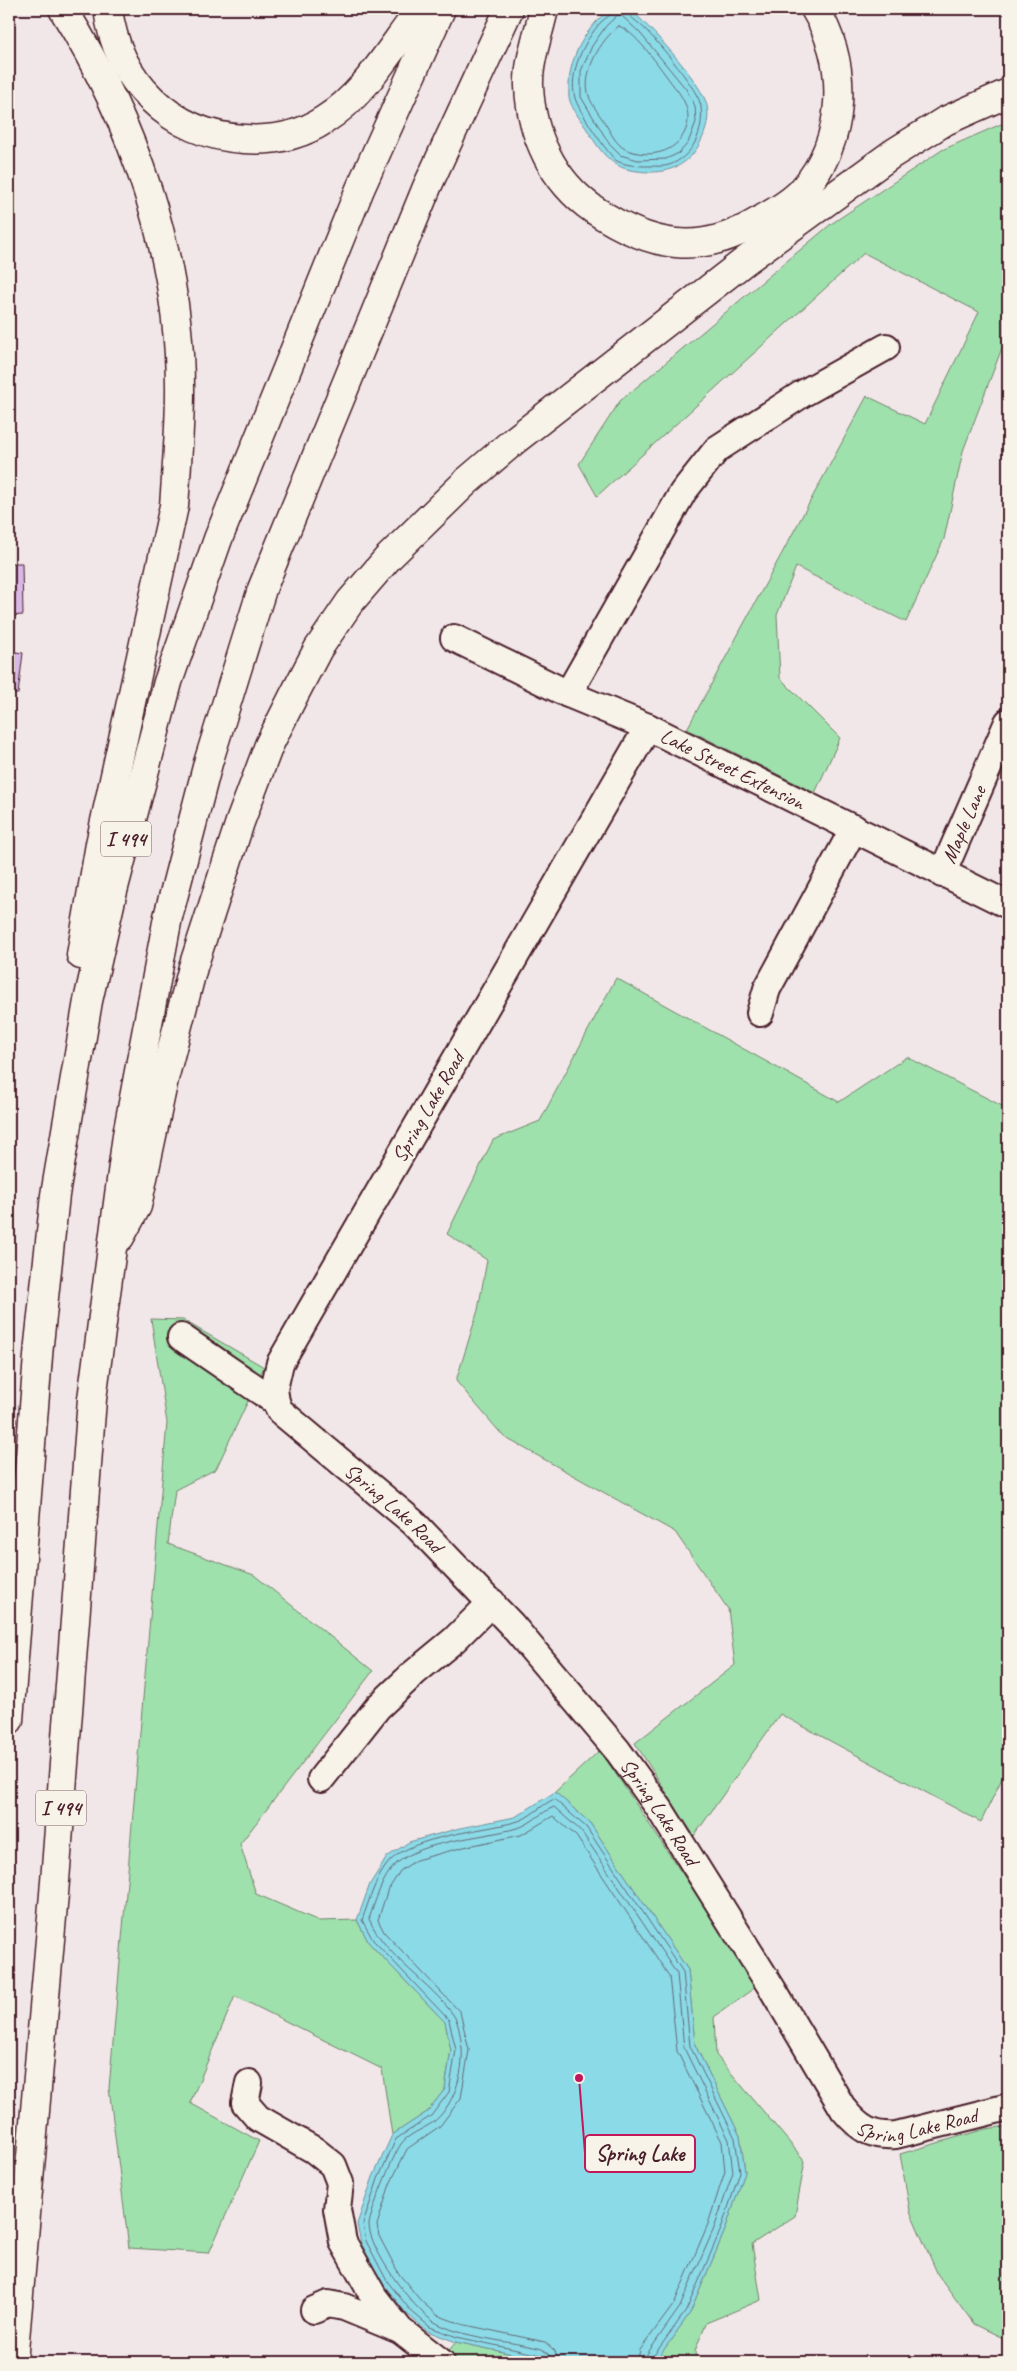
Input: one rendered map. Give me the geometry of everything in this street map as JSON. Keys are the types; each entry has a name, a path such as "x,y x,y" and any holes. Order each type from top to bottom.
{"highway":[{"path":"63,9 100,73 118,112 151,200 171,290 180,387 179,451 174,506 102,834 86,922 74,998 67,1117"},
{"path":"108,9 112,31 131,75 167,114 188,127 210,134 262,140 287,137 307,129 341,108 357,93 421,9"},
{"name":"I 494","path":"9,1720 39,1344 55,1195 67,1117 99,948 140,785 168,682 218,539 341,234 441,9"},
{"name":"I 494","path":"13,2362 55,1884 92,1398 127,1135 168,917 208,763 248,631 290,517 424,196 509,9"},
{"path":"544,9 529,84 533,116 548,158 565,184 583,202 607,218 653,238 676,243 699,243 724,238 741,231 783,207 801,192 813,177 831,138 837,119 839,96 833,44 815,9"},
{"path":"112,1254 137,1206 164,1079 193,967 240,822 292,697 318,649 350,602 388,558 466,482 515,440 744,260 892,154 945,121 1008,93"}],"street":[{"path":"568,694 684,492 717,449 802,394 886,346"},
{"name":"Lake Street Extension","path":"454,638 568,694 648,726 854,828 942,874 1008,905"},
{"name":"Maple Lane","path":"942,874 1008,722"},
{"name":"Spring Lake Road","path":"648,726 280,1363 276,1376 276,1402 280,1411 314,1441 414,1523 492,1602 618,1751 659,1808 768,1982 844,2110 856,2125 870,2134 896,2135 1008,2107"},
{"path":"760,1013 767,989 854,828"},
{"path":"181,1337 276,1402"},
{"path":"321,1779 378,1707 414,1673 454,1640 492,1602"},
{"path":"249,2083 245,2103 258,2118 314,2150 333,2166 340,2183 337,2210 343,2242 374,2297 400,2330 441,2362"},
{"path":"314,2310 328,2304 344,2307 400,2330"}],"green space":[{"path":"1008,121 1008,332 963,451 944,539 906,622 796,567 777,615 780,678 840,738 815,793 687,729 867,396 925,424 979,312 864,253 597,496 579,464 620,401 831,224 942,150"},
{"path":"616,978 839,1102 907,1057 1008,1109 1008,1766 981,1822 780,1714 694,1836 635,1743 735,1665 728,1609 675,1532 504,1437 456,1381 478,1310 487,1260 447,1234 493,1140 540,1121"},
{"path":"151,1319 183,1320 264,1367 216,1469 175,1490 168,1544 254,1575 373,1671 240,1844 256,1894 319,1921 357,1920 369,1943 445,2022 451,2050 445,2089 427,2112 392,2135 382,2069 235,1996 190,2103 259,2141 209,2253 129,2248 109,2088 167,1423"},
{"path":"600,1750 757,1986 714,2017 716,2055 805,2161 795,2216 752,2244 761,2300 706,2323 695,2351 696,2362 655,2362 690,2313 725,2230 745,2172 740,2136 695,2045 688,1970 590,1823 555,1792"},
{"path":"1008,2126 1008,2333 1005,2339 974,2324 938,2275 910,2211 900,2154 985,2129"},
{"path":"456,2342 550,2362 455,2362 445,2355"}],"water":[{"path":"610,9 630,9 639,17 683,66 706,102 708,109 707,123 700,144 692,155 674,168 645,172 629,170 616,164 600,149 570,101 570,75 576,53 587,33"},
{"path":"555,1792 590,1823 688,1970 695,2045 740,2136 745,2172 725,2230 690,2313 655,2362 550,2362 456,2342 427,2331 407,2314 383,2284 361,2243 357,2224 373,2177 392,2135 427,2112 445,2089 451,2050 445,2022 369,1943 357,1920 370,1884 387,1857 409,1842 460,1828 515,1817"}],"building":[{"path":"9,563 22,563 23,615 9,616"},
{"path":"9,651 23,653 18,694 9,694"}],"place":[{"name":"Spring Lake","path":"579,2078"}]}
